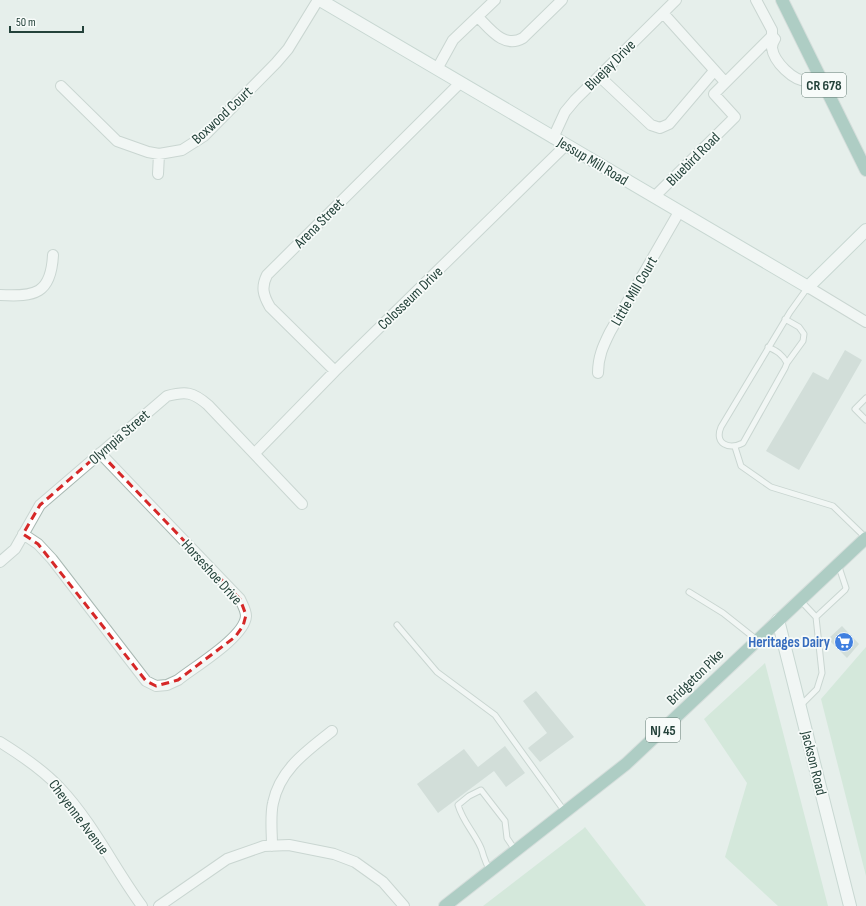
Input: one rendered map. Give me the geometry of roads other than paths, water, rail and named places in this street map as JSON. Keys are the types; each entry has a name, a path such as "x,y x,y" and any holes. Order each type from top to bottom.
{"main road":[{"name":"CR 678","path":"782,0 866,170"},
{"name":"Bridgeton Pike","path":"446,906 566,813 644,749 756,640 866,538"}],"street":[{"name":"Jessup Mill Road","path":"319,0 866,322"},
{"name":"Boxwood Court","path":"61,86 117,141 138,150 159,154 182,150 204,136 288,49 319,0"},
{"path":"437,69 453,40 495,0"},
{"path":"478,17 502,40 510,42 518,41 523,38 562,0"},
{"name":"Bluejay Drive","path":"553,138 568,108 676,0"},
{"path":"756,0 769,24 772,36 775,39 772,47 775,57 791,75 799,79 808,81 820,78"},
{"path":"663,13 725,82"},
{"path":"703,84 714,94 772,36"},
{"path":"599,76 650,125 660,128 669,124 714,71"},
{"name":"Arena Street","path":"335,371 270,307 264,298 263,285 267,275 460,83"},
{"name":"Bluebird Road","path":"654,197 735,117 714,94"},
{"name":"Colosseum Drive","path":"255,453 335,371 566,145"},
{"path":"158,174 159,154"},
{"name":"Little Mill Court","path":"598,373 600,352 610,332 679,212"},
{"path":"808,287 866,230"},
{"path":"0,295 20,296 31,294 47,284 52,271 53,255"},
{"name":"Olympia Street","path":"0,562 15,549 30,520 40,505 167,396 188,392 208,405 302,504"},
{"name":"Horseshoe Drive","path":"23,534 38,544 52,559 130,662 146,681 156,686 167,685 178,680 235,636 243,626 246,615 240,599 100,453"},
{"name":"Jackson Road","path":"778,620 850,906"},
{"path":"272,846 273,803 286,772 294,762 332,731"},
{"name":"Cheyenne Avenue","path":"0,742 45,774 61,789 78,810 142,906"},
{"path":"159,906 227,859 264,846 301,846 334,854 355,862 383,882 404,906"}],"lane":[{"path":"785,319 799,327 804,334 803,342 787,363 743,443 735,447 728,446 722,442 719,431 785,319 808,287"},
{"path":"768,347 780,353 787,363"},
{"path":"866,398 856,409 866,420"},
{"path":"735,447 741,466 771,487 833,506 866,538"},
{"path":"816,616 846,588 838,564"},
{"path":"689,592 723,613 756,640"},
{"path":"800,600 816,616 822,673 817,689 800,706"},
{"path":"396,625 437,672 495,715 566,813"},
{"path":"491,872 484,861 481,848 462,819 458,805 468,796 482,790 506,821 507,838 516,852"}],"place":[{"name":"Heritages Dairy","path":"844,642"}]}
